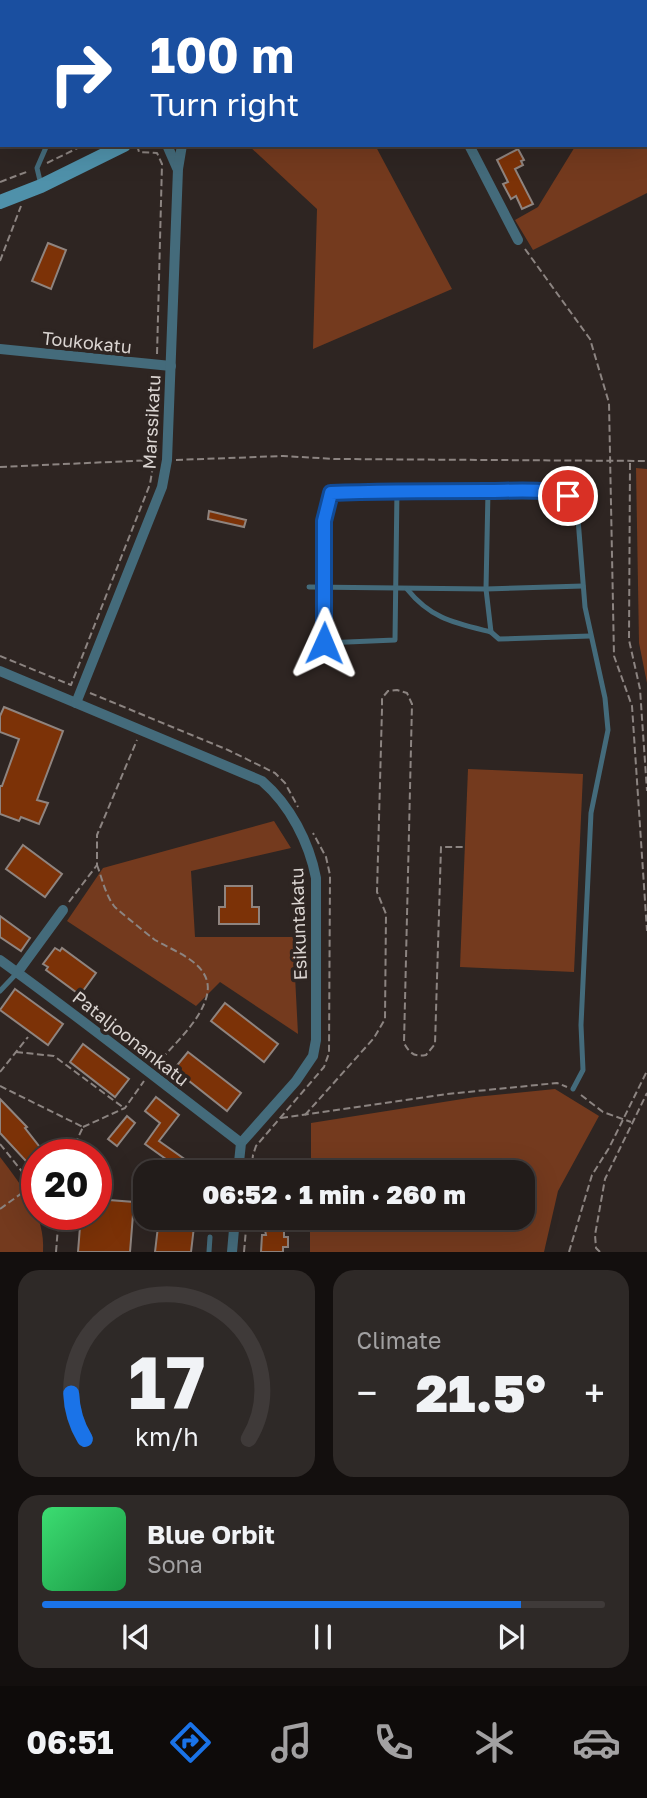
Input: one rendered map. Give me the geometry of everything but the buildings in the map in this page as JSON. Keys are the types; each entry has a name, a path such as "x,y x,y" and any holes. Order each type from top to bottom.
{"street":[{"path":"0,202 41,186 119,147"},
{"path":"168,147 178,169"},
{"name":"Marssikatu","path":"76,703 162,487 167,460 178,169 182,147"},
{"path":"470,147 518,240"},
{"name":"Toukokatu","path":"0,349 171,366"},
{"name":"Esikuntakatu","path":"0,671 262,781 288,808 312,859 316,878 316,1040 313,1056 296,1081 241,1143"},
{"path":"18,973 63,910"},
{"name":"Pataljoonankatu","path":"0,960 69,1009 149,1074 241,1143"},
{"path":"239,1160 241,1143"},
{"path":"232,1252 233,1230"}],"lane":[{"path":"41,186 37,168 46,147"},
{"path":"397,490 395,640 324,643 324,521 331,493 397,490 556,492 568,496 578,519 590,636 605,698 608,730 591,813 581,1025 583,1070 573,1089"},
{"path":"488,491 486,589 491,632"},
{"path":"309,587 486,589 583,586"},
{"path":"407,589 419,603 448,622 491,632 499,639 590,636"},
{"path":"0,991 18,973"},
{"path":"209,1252 210,1237"}],"path":[{"path":"0,656 71,685 150,484 154,460 162,164 157,153 139,152 138,147"},
{"path":"0,261 21,206"},
{"path":"518,240 590,339 609,403 614,656 632,706 647,931"},
{"path":"167,460 283,456 335,459 647,461"},
{"path":"0,467 154,460"},
{"path":"630,462 629,640 640,689 647,791"},
{"path":"82,689 228,750 275,774 285,783 303,815"},
{"path":"305,1115 374,1038 386,1019 386,914 377,892 382,698 388,691 407,693 412,704 404,1043 409,1052 418,1057 426,1055 435,1044 441,847 465,847"},
{"path":"77,1139 83,1127 125,1108 196,1017 208,994 206,977 196,963 152,939 114,907 97,865 97,835 142,729"},
{"path":"640,811 647,811"},
{"path":"252,1160 257,1146 324,1067 329,1053 330,875 326,857 309,825"},
{"path":"63,910 97,865"},
{"path":"0,1072 28,1037"},
{"path":"16,1052 54,1056 125,1108"},
{"path":"569,1252 592,1175 609,1148 647,1071"},
{"path":"281,1118 461,1093 557,1083 573,1089 603,1112 631,1122"},
{"path":"0,1086 83,1127"},
{"path":"600,1252 596,1248 595,1235 605,1179 647,1093"},
{"path":"0,1144 21,1170"},
{"path":"0,1209 21,1193"},
{"path":"56,1252 58,1230"},
{"path":"244,1252 246,1230"}],"shaded area":[{"path":"250,147 376,147 452,289 313,349 317,209"},
{"path":"575,147 647,147 647,193 533,250 515,220 538,207"},
{"path":"636,468 647,469 647,683 639,643"},
{"path":"468,769 583,774 574,972 460,967"},
{"path":"274,821 291,848 191,871 195,937 293,937 298,1034 220,982 196,1006 67,921 103,868"},
{"path":"555,1089 599,1116 558,1191 544,1252 310,1252 310,1230 535,1230 535,1160 311,1160 311,1123 475,1097"},
{"path":"0,1157 21,1186 21,1230 41,1230 43,1252 0,1252"}],"route":[{"path":"324,643 324,521 331,493 397,490 508,491 556,492 568,496"}]}
